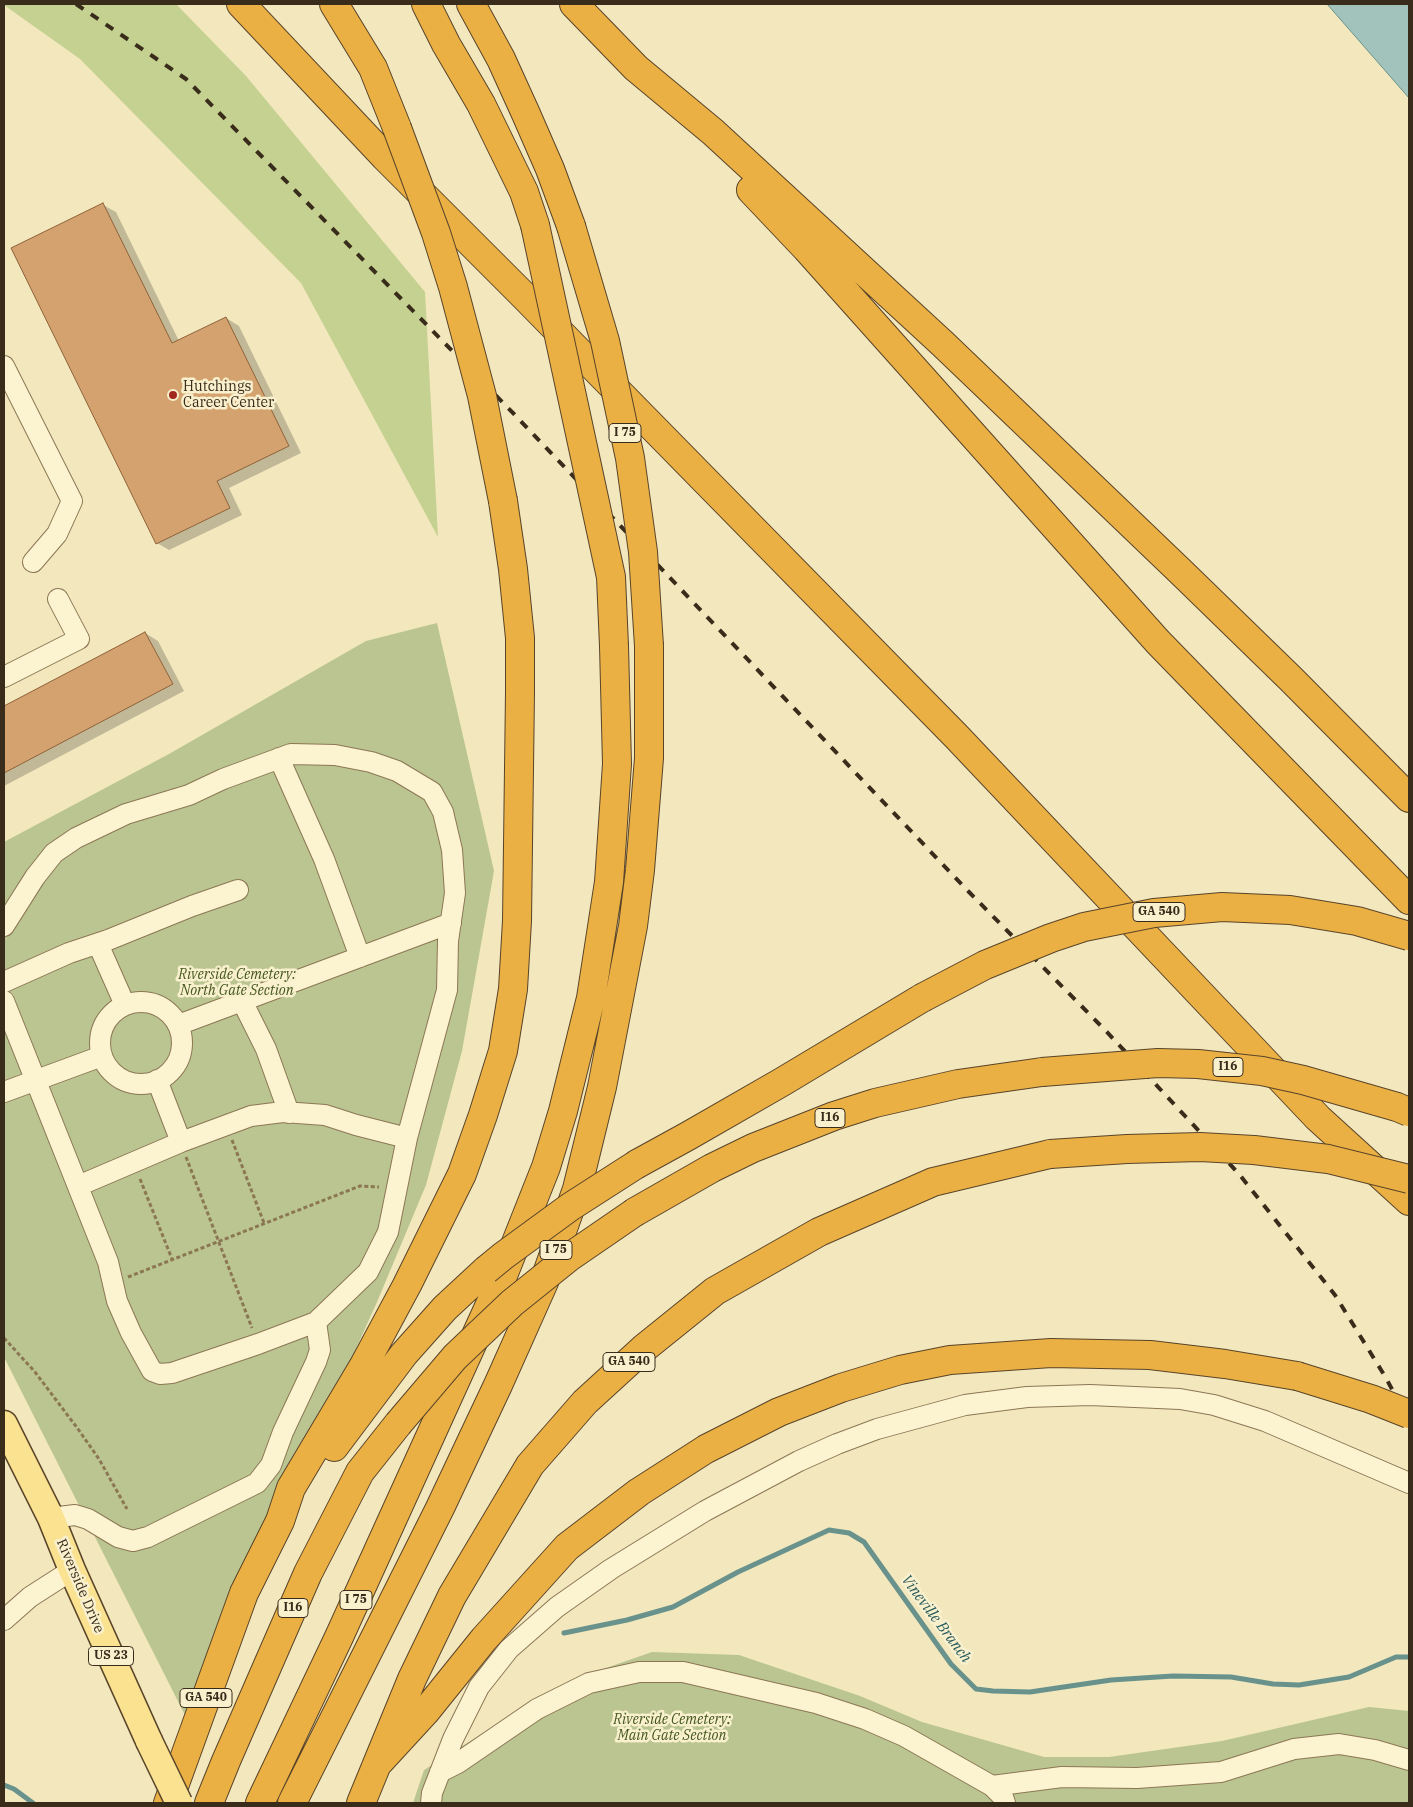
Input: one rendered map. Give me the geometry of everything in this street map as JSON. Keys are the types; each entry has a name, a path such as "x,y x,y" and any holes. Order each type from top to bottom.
{"highway":[{"path":"241,4 385,157 956,736 1318,1118 1409,1201"},
{"path":"280,1521 291,1488 363,1366 407,1285 462,1174 503,1051 513,989 517,921 520,638 503,501 482,396 456,296 436,233 373,68 334,4"},
{"name":"I 75","path":"260,1803 359,1594 502,1278 546,1167 563,1111 591,998 609,882 616,764 611,577 534,225 524,192 486,113 446,44 426,4"},
{"name":"I 75","path":"292,1803 436,1516 487,1410 544,1282 577,1189 602,1087 630,944 640,870 649,758 649,646 643,552 630,458 605,341 571,226 550,169 526,114 501,59 471,4"},
{"path":"574,4 806,248 1158,642 1409,900"},
{"path":"636,68 713,132 943,344 1250,639 1409,798"},
{"name":"GA 540","path":"168,1803 244,1593 280,1521 404,1354 445,1308 503,1256 570,1207 637,1164 782,1082 922,998 993,961 1050,938 1093,925 1154,913 1222,907 1290,910 1357,921 1409,936"},
{"name":"I16","path":"209,1803 308,1573 360,1472 455,1357 504,1309 568,1258 635,1212 673,1189 720,1164 794,1131 834,1116 950,1085 1042,1072 1158,1063 1198,1064 1262,1071 1303,1080 1398,1106 1409,1112"},
{"name":"GA 540","path":"361,1803 380,1761 412,1679 452,1596 530,1465 584,1402 643,1349 715,1291 819,1232 933,1182 1050,1154 1200,1147 1254,1150 1328,1159 1409,1179"},
{"path":"380,1761 426,1710 490,1632 567,1547 639,1492 706,1449 779,1412 841,1388 900,1370 950,1360 1051,1353 1150,1355 1225,1364 1297,1376 1371,1399 1409,1414"}],"main road":[{"name":"Riverside Drive","path":"4,1424 51,1518 72,1570 179,1803"}],"street":[{"path":"4,366 72,501 57,534 33,562"},
{"path":"4,678 79,639 58,600"},
{"path":"4,926 35,877 54,853 76,838 126,814 189,795 223,779 290,754 335,755 370,762 397,771 432,792 444,812 452,850 455,893 448,941 447,990 407,1138 388,1232 368,1272 316,1322 172,1373 160,1374 152,1372 117,1301 108,1262 4,1001"},
{"path":"279,758 324,860 360,957"},
{"path":"4,982 69,954 238,890"},
{"path":"178,1025 451,923"},
{"path":"98,944 125,1005"},
{"path":"242,1001 266,1049 289,1113"},
{"path":"137,1002 149,1003 166,1011 178,1025 181,1051 177,1063 168,1073 157,1080 144,1084 131,1082 118,1077 108,1068 102,1056 101,1032 106,1021 114,1012 125,1005 137,1002"},
{"path":"4,1092 102,1056"},
{"path":"157,1080 181,1142"},
{"path":"78,1186 181,1142 252,1116 289,1113 325,1115 407,1138"},
{"path":"51,1518 75,1515 88,1519 118,1537 133,1540 148,1537 257,1483 271,1465 283,1432 316,1362 320,1350 316,1322"},
{"path":"431,1803 432,1793 454,1738 480,1687 509,1649 557,1607 611,1569 705,1511 799,1461 836,1444 877,1429 965,1405 1028,1397 1090,1396 1180,1399 1214,1405 1257,1418 1409,1483"},
{"path":"4,1620 30,1596 72,1570"},
{"path":"440,1772 458,1763 537,1710 589,1684 640,1672 683,1672 816,1703 864,1719 904,1736 992,1786 1003,1797 1005,1803"},
{"path":"992,1786 1062,1777 1137,1778 1221,1772 1294,1749 1339,1744 1375,1750 1409,1760"}],"path":[{"path":"226,1125 264,1223"},
{"path":"181,1142 217,1241 258,1344"},
{"path":"134,1162 172,1260"},
{"path":"113,1283 360,1186 366,1185 382,1188 396,1193"},
{"path":"4,1338 35,1372 78,1429 127,1509"}],"green space":[{"path":"4,4 176,4 246,76 425,292 438,537 301,283 80,59"},
{"name":"Riverside Cemetery: North Gate Section","path":"437,623 494,871 462,1051 426,1185 377,1302 259,1564 190,1725 4,1357 4,842 169,754 366,641"},
{"name":"Riverside Cemetery: Main Gate Section","path":"652,1652 739,1655 860,1696 922,1722 1044,1757 1109,1757 1222,1741 1369,1707 1409,1711 1409,1803 413,1803 424,1770 537,1697 586,1675"}],"water":[{"path":"1327,4 1409,4 1409,98"}],"building":[{"name":"Hutchings Career Center","path":"103,203 172,343 226,317 289,446 217,481 230,508 156,544 11,248"},
{"path":"145,632 173,684 4,773 4,706"}],"waterway":[{"name":"Vineville Branch","path":"564,1633 627,1620 673,1607 738,1572 829,1530 849,1533 864,1542 951,1664 976,1689 1030,1692 1111,1680 1173,1676 1231,1677 1273,1684 1299,1685 1349,1677 1396,1657 1409,1657"},
{"name":"Vineville Branch","path":"4,1785 14,1789 33,1803"}],"railway":[{"path":"76,4 186,79 514,414 969,892 1106,1031 1239,1174 1335,1295 1386,1378 1409,1421"}],"place":[{"name":"Hutchings Career Center","path":"173,395"}]}
